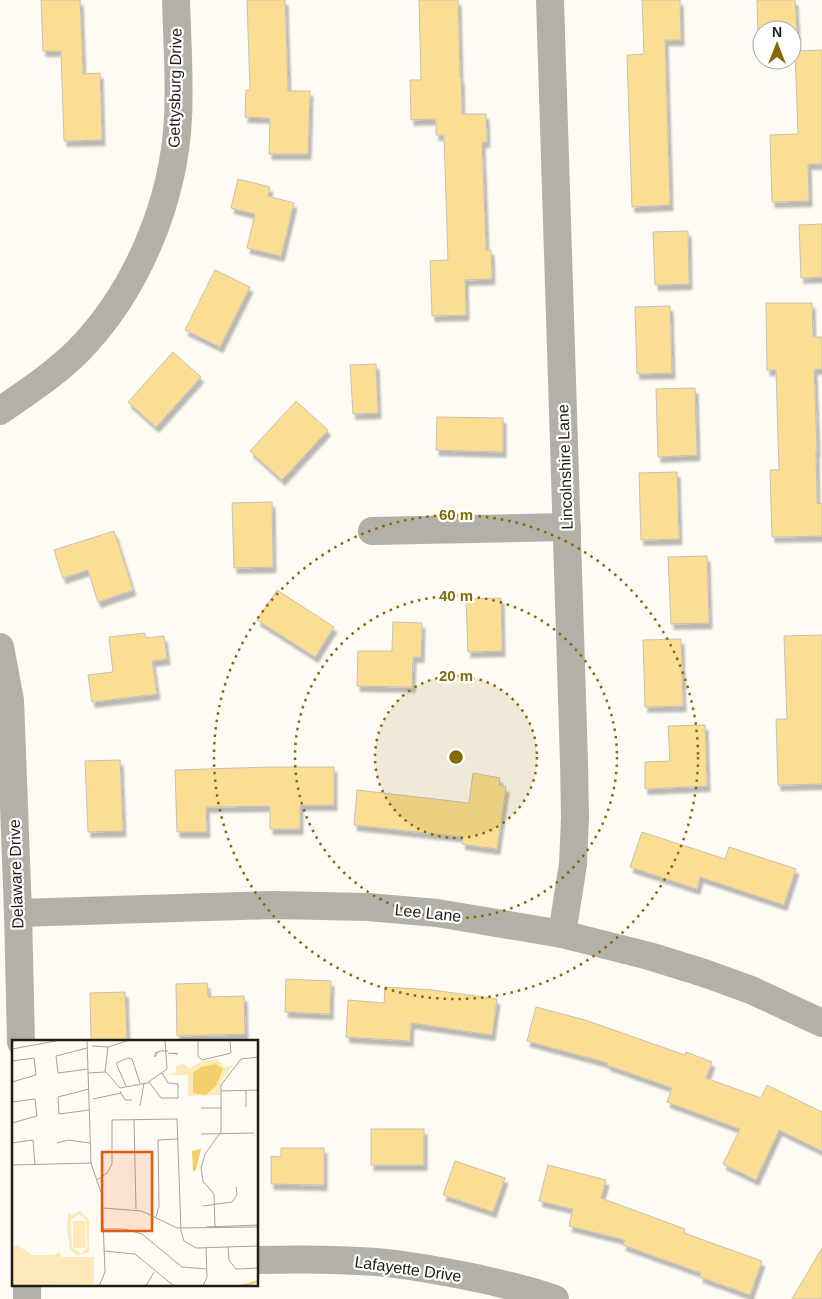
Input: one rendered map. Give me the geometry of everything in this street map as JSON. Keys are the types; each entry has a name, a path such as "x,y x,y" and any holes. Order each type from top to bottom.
{"street":[{"name":"Gettysburg Drive","path":"0,411 46,379 78,350 107,316 126,289 148,247 164,201 173,162 178,119 176,0"},
{"name":"Lincolnshire Lane","path":"550,0 575,817 573,864 562,934"},
{"path":"372,531 567,527"},
{"name":"Delaware Drive","path":"0,647 10,700 21,1040"},
{"name":"Lee Lane","path":"18,913 274,904 368,907 437,913 562,934 649,956 704,972 751,990 822,1023"},
{"name":"Lafayette Drive","path":"259,1260 310,1259 377,1262 447,1272 542,1294 555,1299"},
{"path":"27,1286 27,1299"}],"building":[{"path":"41,0 80,0 83,74 100,73 102,140 64,141 61,51 43,51"},
{"path":"247,0 285,0 288,91 310,91 308,154 269,154 270,118 245,117 246,90 250,90"},
{"path":"419,0 458,0 462,114 486,114 487,142 482,142 486,250 491,250 492,279 465,280 466,315 432,316 430,261 448,260 444,135 436,135 436,119 411,120 410,80 421,80"},
{"path":"642,0 680,0 681,40 665,40 670,205 632,207 627,55 644,54"},
{"path":"757,0 795,0 796,20 758,20"},
{"path":"822,50 822,164 808,164 809,201 772,202 770,135 798,134 796,70 802,70 802,51"},
{"path":"238,179 270,187 268,196 294,203 281,256 247,248 255,214 231,208"},
{"path":"822,224 822,277 801,278 799,225"},
{"path":"688,231 689,284 655,285 653,232"},
{"path":"215,270 250,287 220,347 185,330"},
{"path":"766,303 812,303 813,337 822,337 822,369 814,369 817,504 822,503 822,536 772,537 770,470 779,470 776,370 767,370"},
{"path":"670,306 672,373 637,374 635,307"},
{"path":"173,352 201,377 156,427 128,402"},
{"path":"376,364 378,413 353,414 350,365"},
{"path":"695,388 697,455 658,457 656,389"},
{"path":"296,401 328,430 282,480 250,451"},
{"path":"437,417 503,418 503,452 436,450"},
{"path":"677,472 679,539 641,540 639,473"},
{"path":"272,502 273,567 234,568 232,503"},
{"path":"114,531 133,590 98,602 88,570 63,578 54,550"},
{"path":"707,556 709,623 671,624 668,557"},
{"path":"277,590 334,627 315,657 257,620"},
{"path":"501,598 502,651 468,652 466,599"},
{"path":"393,622 422,623 421,657 413,657 412,687 357,686 358,651 392,651"},
{"path":"145,633 146,638 164,636 167,659 152,661 157,694 92,702 88,675 113,672 109,637"},
{"path":"822,635 822,784 778,785 776,719 787,719 784,636"},
{"path":"681,639 683,706 645,707 643,640"},
{"path":"705,725 707,786 645,789 645,762 670,761 668,726"},
{"path":"120,760 123,831 88,832 85,761"},
{"path":"334,767 334,805 300,805 300,829 270,829 270,806 206,807 207,832 177,832 175,770"},
{"path":"473,773 500,778 499,785 506,787 497,849 462,844 463,837 354,825 357,790 469,803"},
{"path":"642,832 725,859 729,847 796,869 784,905 700,877 697,889 630,867"},
{"path":"286,979 331,981 330,1014 285,1012"},
{"path":"207,983 208,997 244,996 245,1034 177,1036 176,984"},
{"path":"385,987 433,990 497,999 492,1035 411,1023 410,1041 346,1037 348,1000 384,1003"},
{"path":"125,992 127,1040 91,1040 90,993"},
{"path":"536,1007 585,1020 685,1055 686,1052 712,1062 706,1078 761,1098 767,1085 822,1112 822,1151 779,1130 756,1180 723,1164 740,1129 667,1102 672,1088 607,1065 608,1063 527,1041"},
{"path":"371,1129 424,1129 424,1165 371,1165"},
{"path":"281,1148 324,1148 324,1185 271,1184 271,1156 281,1157"},
{"path":"455,1161 505,1178 493,1212 443,1195"},
{"path":"548,1165 606,1180 601,1198 685,1229 684,1233 762,1261 750,1295 700,1277 701,1273 623,1245 625,1240 569,1226 573,1209 539,1201"},
{"path":"822,1248 822,1299 792,1299"}]}
